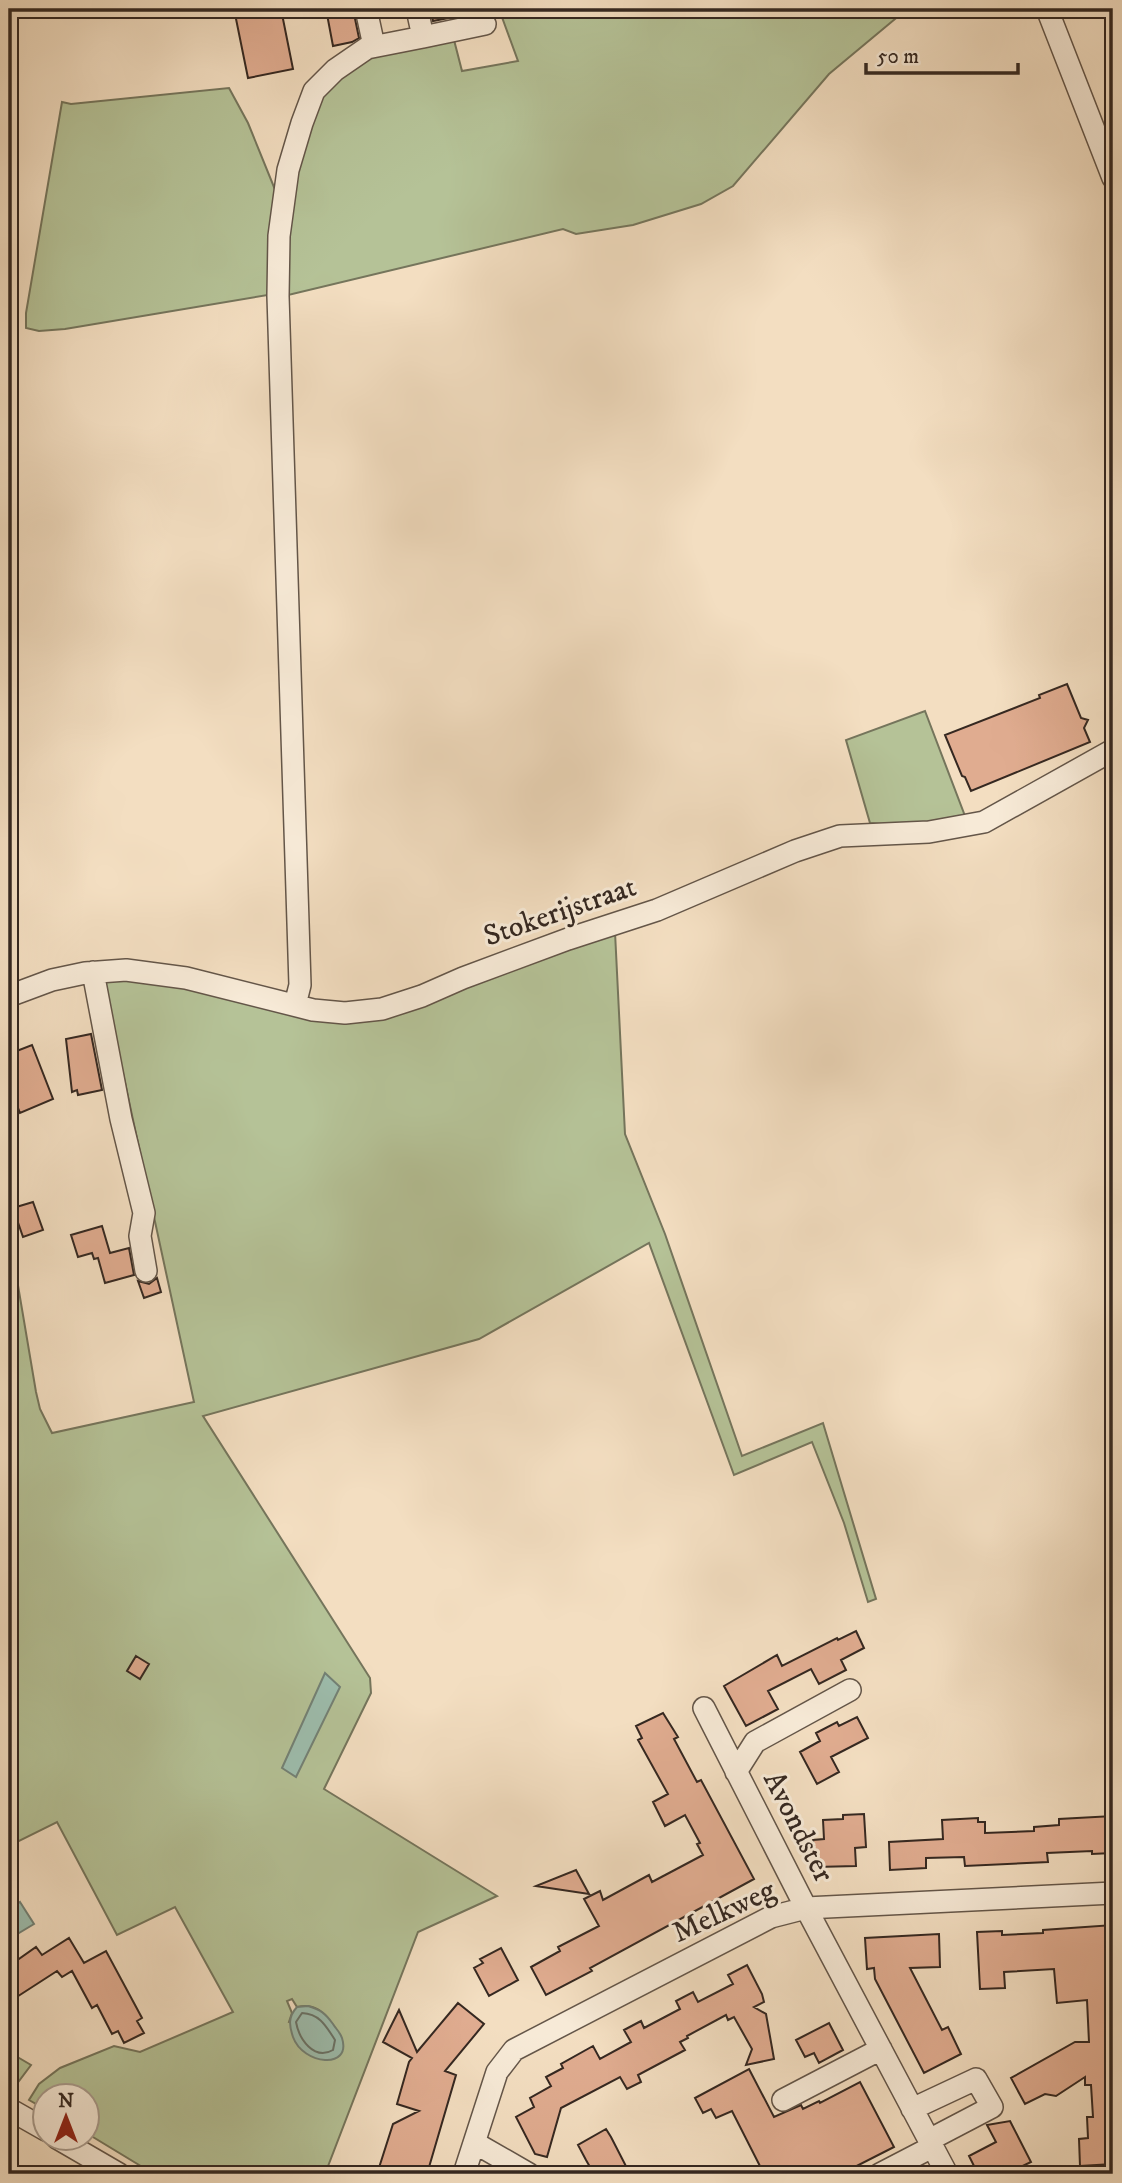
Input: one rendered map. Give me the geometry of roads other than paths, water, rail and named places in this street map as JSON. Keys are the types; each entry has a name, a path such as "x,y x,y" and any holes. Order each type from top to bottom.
{"street":[{"path":"366,9 374,46"},
{"path":"417,9 423,37"},
{"path":"1047,9 1113,178"},
{"path":"295,1005 300,985 278,296 279,236 288,170 314,91 335,71 367,48 485,24"},
{"name":"Stokerijstraat","path":"9,996 52,980 93,972 126,970 186,978 295,1005 345,1013 382,1009 568,939 657,910 795,851 840,836 929,832 984,822 1113,750"},
{"path":"93,972 121,1119 144,1213 140,1236 146,1271"},
{"name":"Avondster","path":"736,1772 755,1742 850,1690"},
{"name":"Avondster","path":"704,1708 947,2174"},
{"name":"Melkweg","path":"464,2174 497,2072 514,2050 771,1917 806,1908 1113,1893"},
{"path":"783,2099 881,2049"},
{"path":"880,2174 992,2107 976,2079 912,2109"},
{"path":"9,2109 32,2122"},
{"path":"475,2143 529,2174"},
{"path":"82,2152 118,2174"}],"water":[{"path":"325,1673 340,1687 296,1777 282,1768"},
{"path":"20,1902 34,1924 9,1939 9,1909"},
{"path":"308,2006 325,2015 341,2036 343,2048 340,2055 334,2059 325,2060 306,2053 293,2037 290,2025 292,2014 297,2007"}]}
